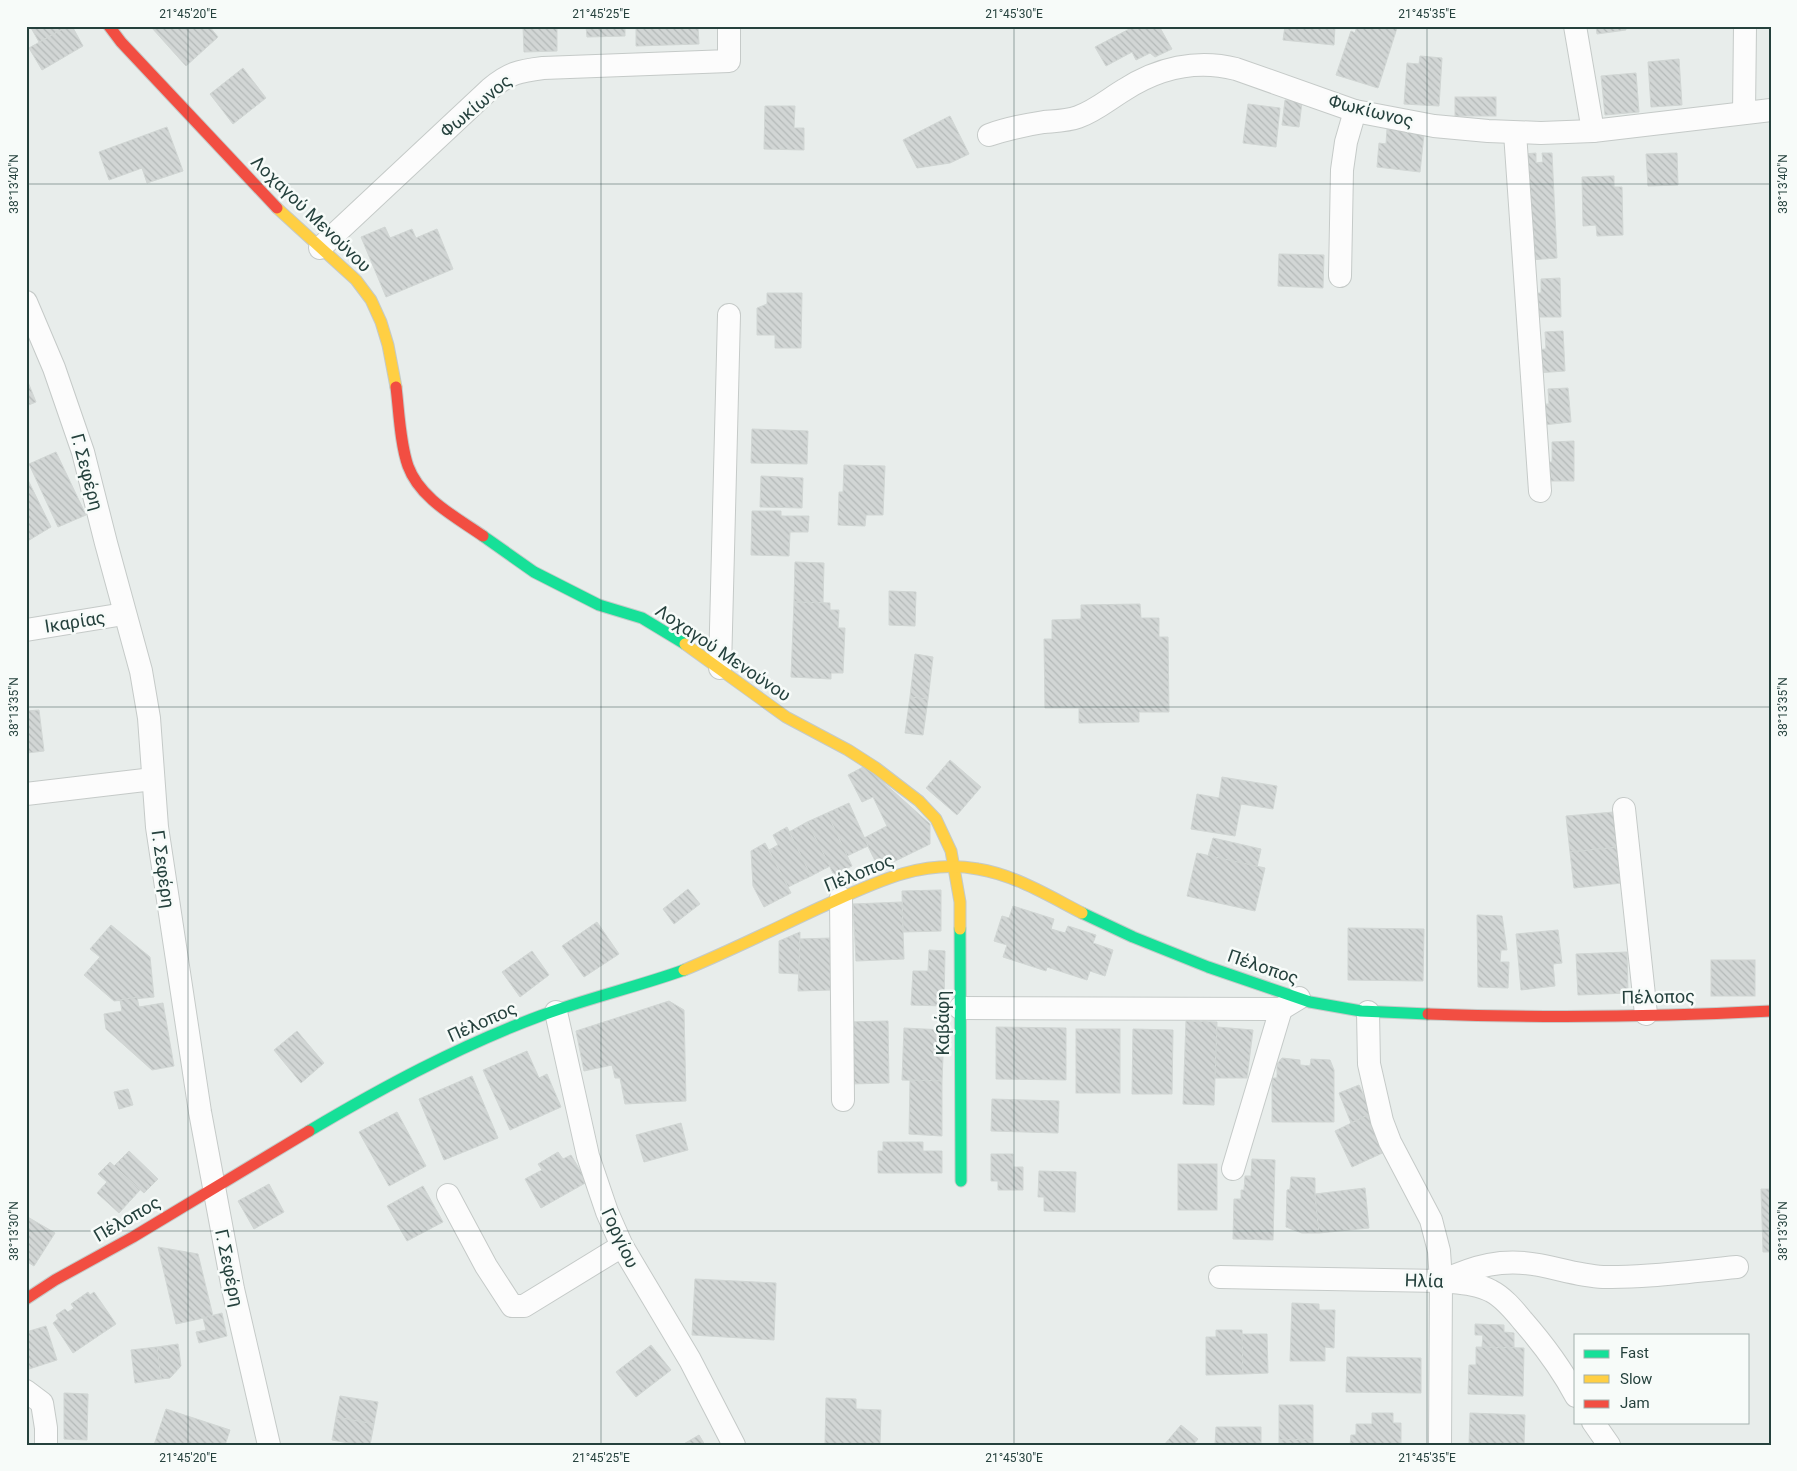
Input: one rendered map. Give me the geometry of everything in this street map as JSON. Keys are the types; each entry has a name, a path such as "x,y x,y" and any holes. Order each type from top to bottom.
{"street":[{"name":"Λοχαγού Μενούνου","path":"109,26 121,42 264,197 362,287 380,319 391,358 408,466 415,480 429,497 446,511 534,572 579,596 642,618 676,638 720,668 786,717 856,755 893,780 936,819 951,851 954,866"},
{"name":"Φωκίωνος","path":"320,248 490,90 511,74 542,68 729,61 729,26"},
{"path":"1576,26 1593,131"},
{"path":"1744,113 1745,26"},
{"name":"Φωκίωνος","path":"989,136 1015,128 1077,117 1091,111 1147,77 1174,68 1200,64 1236,69 1355,111 1434,126 1515,133 1593,131 1771,110"},
{"path":"1340,276 1342,170 1346,142 1355,111"},
{"path":"1515,133 1540,491"},
{"name":"Γ. Σεφέρη","path":"26,302 54,368 83,452 124,614 141,671 149,718 153,779 163,871 200,1112 233,1289 269,1445"},
{"path":"720,668 729,315"},
{"name":"Ικαρίας","path":"26,630 124,614"},
{"path":"26,794 153,779"},
{"path":"1624,809 1646,1014"},
{"name":"Πέλοπος","path":"26,1299 67,1272 132,1238 300,1135 432,1063 516,1026 694,966 841,898 898,876 933,867 954,866 980,869 1010,878 1104,924 1231,975 1290,1004 1314,1003 1368,1012 1475,1016 1771,1011"},
{"name":"Καβάφη","path":"954,866 960,902 961,1181"},
{"path":"841,898 843,1100"},
{"path":"960,1008 1290,1004 1233,1169"},
{"name":"Γοργίου","path":"556,1012 588,1156 604,1204 622,1246 690,1360 734,1445"},
{"path":"1368,1012 1369,1058 1377,1104 1390,1142 1431,1220 1439,1251 1441,1281 1440,1445"},
{"path":"448,1195 486,1266 512,1306 524,1306 622,1246"},
{"path":"1441,1281 1467,1269 1483,1264 1498,1263 1537,1264 1575,1274 1618,1277 1737,1267"},
{"name":"Ηλία","path":"1220,1277 1441,1281 1469,1284 1491,1290 1511,1307 1557,1362 1574,1392"},
{"path":"26,1391 42,1403 46,1428 46,1445"},
{"path":"1594,1424 1609,1445"}],"building":[{"path":"30,26 68,26 39,42"},
{"path":"68,26 72,26 83,46 42,70 29,48"},
{"path":"154,26 209,26 218,37 186,66 152,28"},
{"path":"523,26 557,26 557,51 524,52"},
{"path":"586,26 625,26 625,36 587,37"},
{"path":"636,26 698,26 699,44 636,46"},
{"path":"1135,26 1159,26 1172,49 1155,57 1150,53 1136,60 1132,52 1106,66 1095,47"},
{"path":"1285,26 1335,26 1334,45 1283,40"},
{"path":"1357,26 1391,26 1397,28 1378,88 1336,75 1351,31 1355,33"},
{"path":"1596,26 1625,26 1626,30 1597,34"},
{"path":"1420,56 1442,58 1439,106 1404,104 1407,63 1419,64"},
{"path":"1679,59 1682,105 1651,107 1648,62"},
{"path":"243,68 266,98 233,124 210,94"},
{"path":"1636,73 1639,112 1605,115 1601,76"},
{"path":"1455,97 1496,97 1496,116 1455,116"},
{"path":"1285,100 1302,102 1299,127 1282,125"},
{"path":"1248,104 1280,108 1276,147 1243,143"},
{"path":"765,106 795,106 794,128 804,128 804,150 764,149"},
{"path":"950,116 969,154 950,163 917,168 903,140"},
{"path":"167,127 183,171 147,183 142,168 109,180 99,152"},
{"path":"1387,129 1424,134 1420,172 1377,167 1379,143 1386,144"},
{"path":"1536,153 1536,163 1543,162 1542,153 1552,153 1557,258 1529,260 1523,154"},
{"path":"1677,153 1678,185 1648,186 1646,154"},
{"path":"1614,176 1614,187 1622,187 1623,235 1597,236 1596,225 1583,226 1582,177"},
{"path":"385,227 390,238 412,229 416,238 437,229 453,269 386,297 361,237"},
{"path":"1279,254 1324,255 1323,288 1278,286"},
{"path":"1560,278 1561,317 1534,317 1534,293 1541,293 1541,279"},
{"path":"767,293 802,293 801,348 775,348 775,335 757,335 757,308 767,304"},
{"path":"1563,331 1565,371 1536,373 1535,350 1546,349 1545,332"},
{"path":"26,377 36,402 26,406"},
{"path":"1568,388 1571,422 1543,425 1542,404 1549,404 1548,389"},
{"path":"752,429 808,431 807,464 751,463"},
{"path":"1574,441 1574,481 1545,481 1545,462 1552,462 1552,442"},
{"path":"56,452 86,515 58,527 29,464"},
{"path":"844,465 885,466 883,515 866,515 865,526 838,525 839,492 843,492"},
{"path":"761,476 803,478 802,508 760,507"},
{"path":"26,479 51,527 26,542"},
{"path":"752,511 781,511 781,516 809,516 808,532 790,532 789,556 751,555"},
{"path":"795,562 824,563 823,603 794,602"},
{"path":"889,591 916,592 915,626 889,625"},
{"path":"794,602 830,603 830,610 839,610 838,628 845,628 843,673 831,673 831,679 791,677"},
{"path":"1140,604 1141,618 1159,618 1159,637 1168,637 1169,712 1139,712 1139,722 1079,723 1079,708 1045,708 1044,639 1052,639 1052,620 1081,619 1081,605"},
{"path":"915,654 933,657 928,699 910,697"},
{"path":"910,697 928,699 923,735 905,733"},
{"path":"39,710 44,751 27,753 26,711"},
{"path":"950,760 981,787 957,815 926,788"},
{"path":"865,766 930,824 930,844 879,869 864,838 887,826 873,797 862,802 848,775"},
{"path":"1222,777 1277,786 1273,809 1241,804 1235,836 1191,829 1197,794 1219,798"},
{"path":"849,803 868,846 847,856 827,813"},
{"path":"1614,812 1618,847 1570,852 1566,816"},
{"path":"827,813 852,866 834,875 807,822"},
{"path":"807,822 830,866 811,876 789,832"},
{"path":"787,827 811,876 788,887 769,850 778,845 773,835"},
{"path":"1213,838 1261,849 1257,867 1208,856"},
{"path":"765,843 791,893 764,907 753,886 751,851"},
{"path":"1618,847 1622,883 1574,888 1570,852"},
{"path":"1197,853 1265,868 1255,911 1187,896"},
{"path":"688,889 700,904 674,924 663,909"},
{"path":"941,890 941,931 903,932 902,891"},
{"path":"902,902 904,959 856,961 853,904"},
{"path":"1013,906 1054,919 1051,929 1065,933 1068,926 1096,935 1093,943 1113,950 1105,976 1090,971 1087,980 1047,967 1046,971 1003,957 1007,945 994,941 1002,916 1009,918"},
{"path":"1477,915 1502,916 1507,950 1501,950 1500,962 1509,962 1508,988 1478,987"},
{"path":"597,922 619,954 584,977 562,946"},
{"path":"111,925 150,957 154,997 114,1001 84,975 100,957 90,949"},
{"path":"1348,928 1424,929 1423,981 1348,980"},
{"path":"1558,930 1562,963 1553,964 1555,986 1521,990 1516,934"},
{"path":"800,932 799,974 779,973 779,941"},
{"path":"831,938 831,990 798,991 800,939"},
{"path":"929,950 945,951 944,1006 911,1005 913,971 928,971"},
{"path":"532,951 549,975 520,997 502,972"},
{"path":"1627,952 1628,993 1578,995 1576,954"},
{"path":"1711,960 1755,960 1755,996 1711,996"},
{"path":"137,997 139,1007 163,1003 174,1066 152,1070 106,1029 104,1014 122,1011 120,1000"},
{"path":"669,1001 684,1010 686,1101 625,1104 620,1078 615,1078 612,1065 584,1071 576,1031"},
{"path":"888,1021 889,1083 850,1084 849,1022"},
{"path":"1186,1021 1217,1022 1214,1105 1183,1104"},
{"path":"996,1027 1066,1028 1066,1080 996,1079"},
{"path":"1217,1027 1253,1030 1247,1078 1215,1078"},
{"path":"904,1028 944,1030 942,1081 902,1080"},
{"path":"1076,1029 1120,1029 1120,1093 1076,1093"},
{"path":"1133,1029 1173,1030 1172,1094 1132,1094"},
{"path":"297,1031 324,1063 301,1083 274,1050"},
{"path":"527,1051 539,1078 547,1074 561,1107 510,1130 483,1070"},
{"path":"1282,1058 1300,1060 1300,1065 1310,1066 1311,1059 1330,1060 1334,1070 1334,1122 1272,1122 1272,1078 1277,1078 1277,1064"},
{"path":"472,1076 498,1138 444,1160 419,1099"},
{"path":"910,1080 942,1081 942,1136 909,1134"},
{"path":"1359,1085 1372,1113 1351,1123 1339,1093"},
{"path":"128,1089 133,1105 119,1109 114,1092"},
{"path":"992,1099 1059,1101 1058,1133 991,1131"},
{"path":"397,1112 426,1166 389,1186 359,1132"},
{"path":"1372,1113 1389,1150 1352,1167 1335,1131"},
{"path":"681,1123 688,1150 644,1162 636,1135"},
{"path":"883,1142 923,1142 923,1151 942,1151 942,1173 878,1173 878,1151 883,1151"},
{"path":"129,1151 158,1179 144,1193 114,1166"},
{"path":"558,1152 563,1159 571,1155 587,1182 541,1208 525,1179 542,1170 538,1164"},
{"path":"991,1154 1013,1154 1013,1167 1023,1167 1023,1190 998,1190 998,1181 991,1181"},
{"path":"1252,1159 1275,1160 1273,1240 1233,1239 1234,1199 1241,1199 1241,1190 1244,1190 1245,1176 1251,1176"},
{"path":"110,1162 140,1190 119,1213 97,1193 107,1182 98,1174"},
{"path":"1178,1164 1217,1164 1217,1210 1178,1210"},
{"path":"1039,1171 1076,1172 1075,1212 1044,1211 1044,1197 1038,1197"},
{"path":"1291,1177 1315,1178 1319,1233 1302,1233 1286,1227 1287,1190 1290,1189"},
{"path":"269,1184 284,1212 254,1229 238,1201"},
{"path":"423,1186 443,1222 407,1241 387,1206"},
{"path":"1365,1188 1369,1228 1319,1233 1315,1194"},
{"path":"1761,1189 1771,1189 1771,1252 1763,1252"},
{"path":"26,1216 55,1233 34,1266 26,1261"},
{"path":"158,1247 198,1254 213,1316 176,1324"},
{"path":"695,1279 776,1283 774,1340 692,1335"},
{"path":"88,1292 90,1295 94,1292 116,1324 73,1353 53,1323 58,1319 56,1315 65,1309 68,1312 74,1308 71,1304"},
{"path":"1292,1303 1319,1304 1319,1310 1335,1310 1334,1348 1325,1347 1325,1361 1290,1361"},
{"path":"222,1313 227,1336 199,1343 196,1332 206,1330 203,1318"},
{"path":"1475,1324 1504,1325 1504,1332 1514,1333 1514,1348 1482,1347 1483,1335 1475,1335"},
{"path":"46,1326 57,1360 26,1370 26,1332"},
{"path":"1216,1330 1242,1330 1243,1374 1206,1375 1206,1337 1216,1337"},
{"path":"1242,1334 1267,1334 1268,1373 1243,1374"},
{"path":"178,1344 181,1366 170,1378 161,1379 157,1347"},
{"path":"651,1345 671,1370 636,1397 616,1372"},
{"path":"157,1347 161,1379 135,1383 131,1350"},
{"path":"1476,1347 1524,1348 1523,1396 1468,1394 1469,1365 1476,1365"},
{"path":"1347,1357 1421,1358 1421,1393 1346,1392"},
{"path":"64,1393 88,1394 87,1440 64,1439"},
{"path":"340,1396 378,1402 374,1424 336,1417"},
{"path":"826,1398 856,1399 856,1409 881,1410 880,1445 825,1445"},
{"path":"1279,1405 1313,1405 1313,1439 1279,1440"},
{"path":"166,1409 230,1430 225,1445 154,1445"},
{"path":"1372,1413 1393,1413 1393,1423 1401,1423 1401,1445 1350,1445 1351,1435 1356,1435 1356,1424 1372,1424"},
{"path":"1470,1413 1525,1415 1524,1445 1469,1445"},
{"path":"336,1417 374,1424 370,1445 332,1440"},
{"path":"1181,1425 1198,1439 1193,1445 1164,1445"},
{"path":"1216,1427 1261,1427 1261,1445 1215,1445"},
{"path":"699,1435 705,1445 682,1445"},
{"path":"1313,1439 1313,1445 1279,1445 1279,1440"}],"traffic: fast":[{"path":"483,536 534,572 599,605 642,618 685,644"},
{"path":"1082,913 1133,937 1208,967 1310,1002 1361,1011 1428,1014"},
{"path":"960,929 961,1181"},
{"path":"309,1131 393,1083 480,1040 558,1010 684,970"}],"traffic: slow":[{"path":"277,208 356,280 371,300 381,322 388,345 396,387"},
{"path":"685,644 786,717 848,750 876,768 919,801 936,819 951,851 960,902 960,929"},
{"path":"684,970 876,883 916,870 936,867 978,869 1005,876 1032,887 1082,913"}],"traffic: jam":[{"path":"109,26 121,42 277,208"},
{"path":"396,387 403,447 408,466 414,478 430,498 483,536"},
{"path":"1428,1014 1600,1016 1771,1011"},
{"path":"26,1299 55,1280 133,1237 309,1131"}]}
